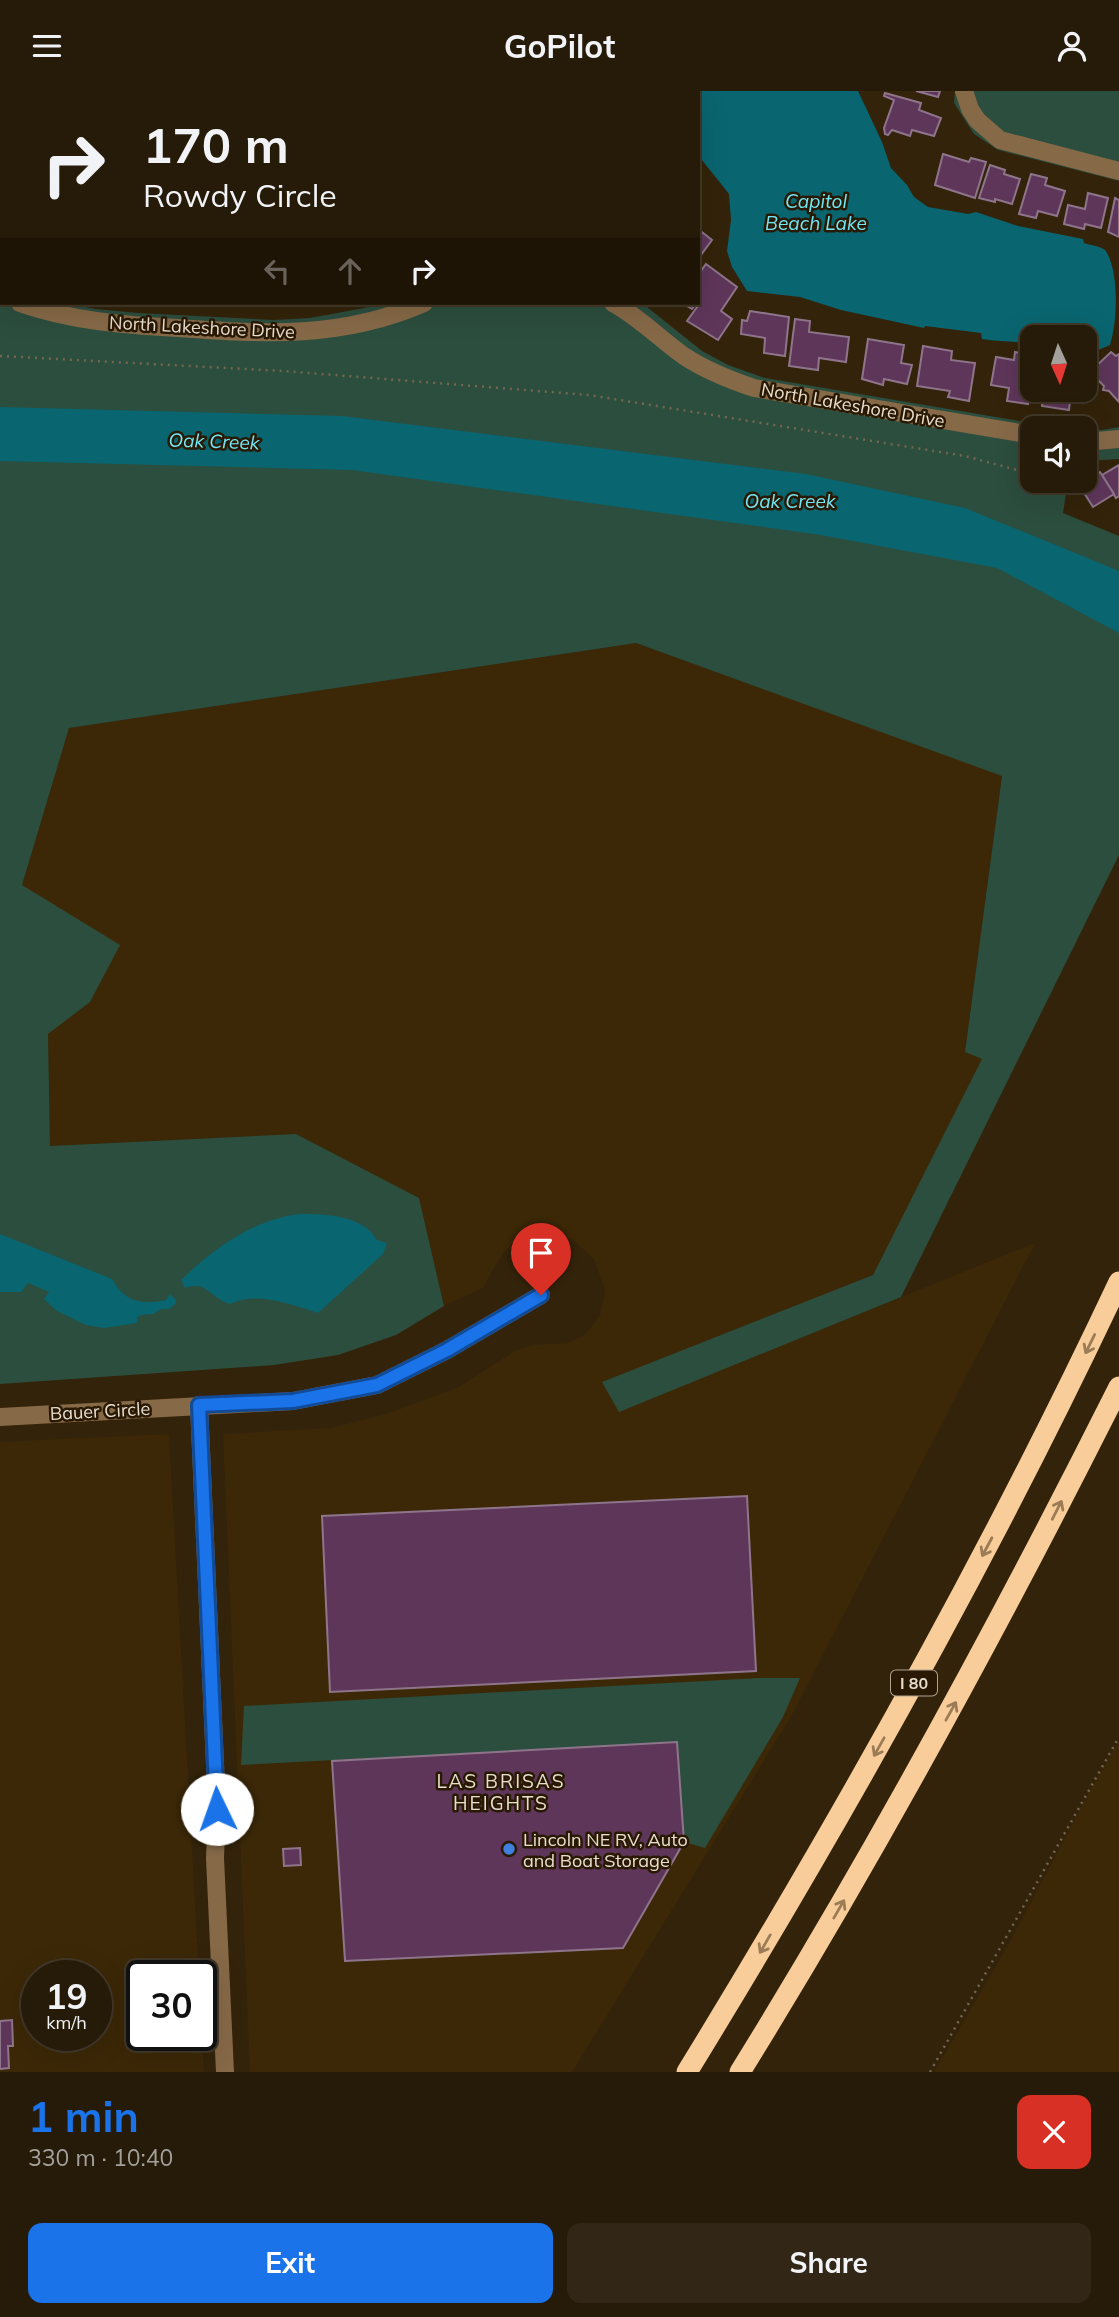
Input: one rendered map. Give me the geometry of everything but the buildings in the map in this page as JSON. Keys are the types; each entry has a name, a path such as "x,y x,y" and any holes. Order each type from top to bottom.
{"highway":[{"name":"I 80","path":"687,2072 840,1816 929,1658 1014,1495 1119,1282"},
{"name":"I 80","path":"740,2072 876,1844 956,1702 1043,1539 1119,1387"}],"street":[{"path":"964,91 977,120 1000,140 1119,171"},
{"name":"North Lakeshore Drive","path":"27,305 56,314 102,322 268,334 303,333 342,327 392,315 419,305"},
{"name":"North Lakeshore Drive","path":"616,305 686,357 711,372 754,388 1020,433"},
{"path":"1097,441 1119,439"},
{"name":"Bauer Circle","path":"0,1417 293,1401 377,1385 447,1350 541,1295"},
{"path":"199,1405 217,1809 215,1859 225,2072"}],"path":[{"path":"0,356 283,371 589,395 965,456 1020,470"},
{"path":"930,2072 1119,1737"}],"shaded area":[{"path":"636,643 1002,775 965,1052 983,1059 873,1275 603,1382 619,1411 1035,1243 792,1715 572,2072 250,2072 223,1434 331,1428 389,1413 459,1387 513,1352 532,1345 568,1343 585,1335 600,1315 605,1290 594,1259 573,1240 544,1236 513,1244 499,1259 483,1288 444,1306 419,1198 296,1134 50,1146 48,1034 90,1002 22,885 69,728"},
{"path":"169,1434 198,1960 126,1960 126,2051 203,2051 204,2072 0,2072 0,1442"},
{"path":"1119,1741 1119,2072 934,2072 1007,1947"}],"green space":[{"path":"955,91 1119,91 1119,181 998,150 974,134 954,103"},
{"path":"0,305 75,305 138,313 274,320 310,318 380,305 644,305 702,351 728,365 765,378 1020,421 1020,493 1066,493 1063,513 1119,536 1119,855 901,1297 619,1412 602,1382 873,1275 982,1059 965,1052 1002,776 636,643 69,728 22,885 120,945 90,1002 48,1034 50,1146 296,1134 419,1198 444,1306 396,1335 338,1355 274,1365 0,1384"},
{"path":"1119,427 1119,459 1097,460 1097,430"},
{"path":"800,1678 783,1717 705,1848 684,1842 677,1742 241,1765 244,1706"}],"water":[{"name":"Capitol Beach Lake","path":"700,91 858,91 891,168 914,197 928,207 968,214 976,212 1018,226 1083,239 1084,243 1105,250 1115,282 1116,309 1110,345 1097,350 1097,325 1020,325 1020,343 988,340 982,339 981,333 924,328 841,310 800,297 747,291 732,267 727,251 731,220 729,194 700,158"},
{"name":"Oak Creek","path":"0,407 342,416 806,474 965,508 1119,571 1119,633 997,568 821,535 352,470 0,461"},
{"path":"300,1214 332,1216 353,1221 363,1225 377,1240 387,1243 383,1254 318,1313 262,1299 240,1300 230,1304 204,1288 185,1288 181,1280 221,1246 267,1222"},
{"path":"0,1234 112,1279 122,1293 134,1300 166,1300 170,1294 176,1300 175,1304 169,1309 141,1315 137,1318 137,1323 104,1328 86,1325 57,1311 44,1299 49,1292 28,1283 21,1292 0,1292"}],"place":[{"name":"Lincoln NE RV, Auto and Boat Storage","path":"509,1849"}],"district":[{"name":"LAS BRISAS HEIGHTS","path":"501,1792"}],"route":[{"path":"217,1809 199,1405 293,1401 377,1385 447,1350 541,1295"}]}
